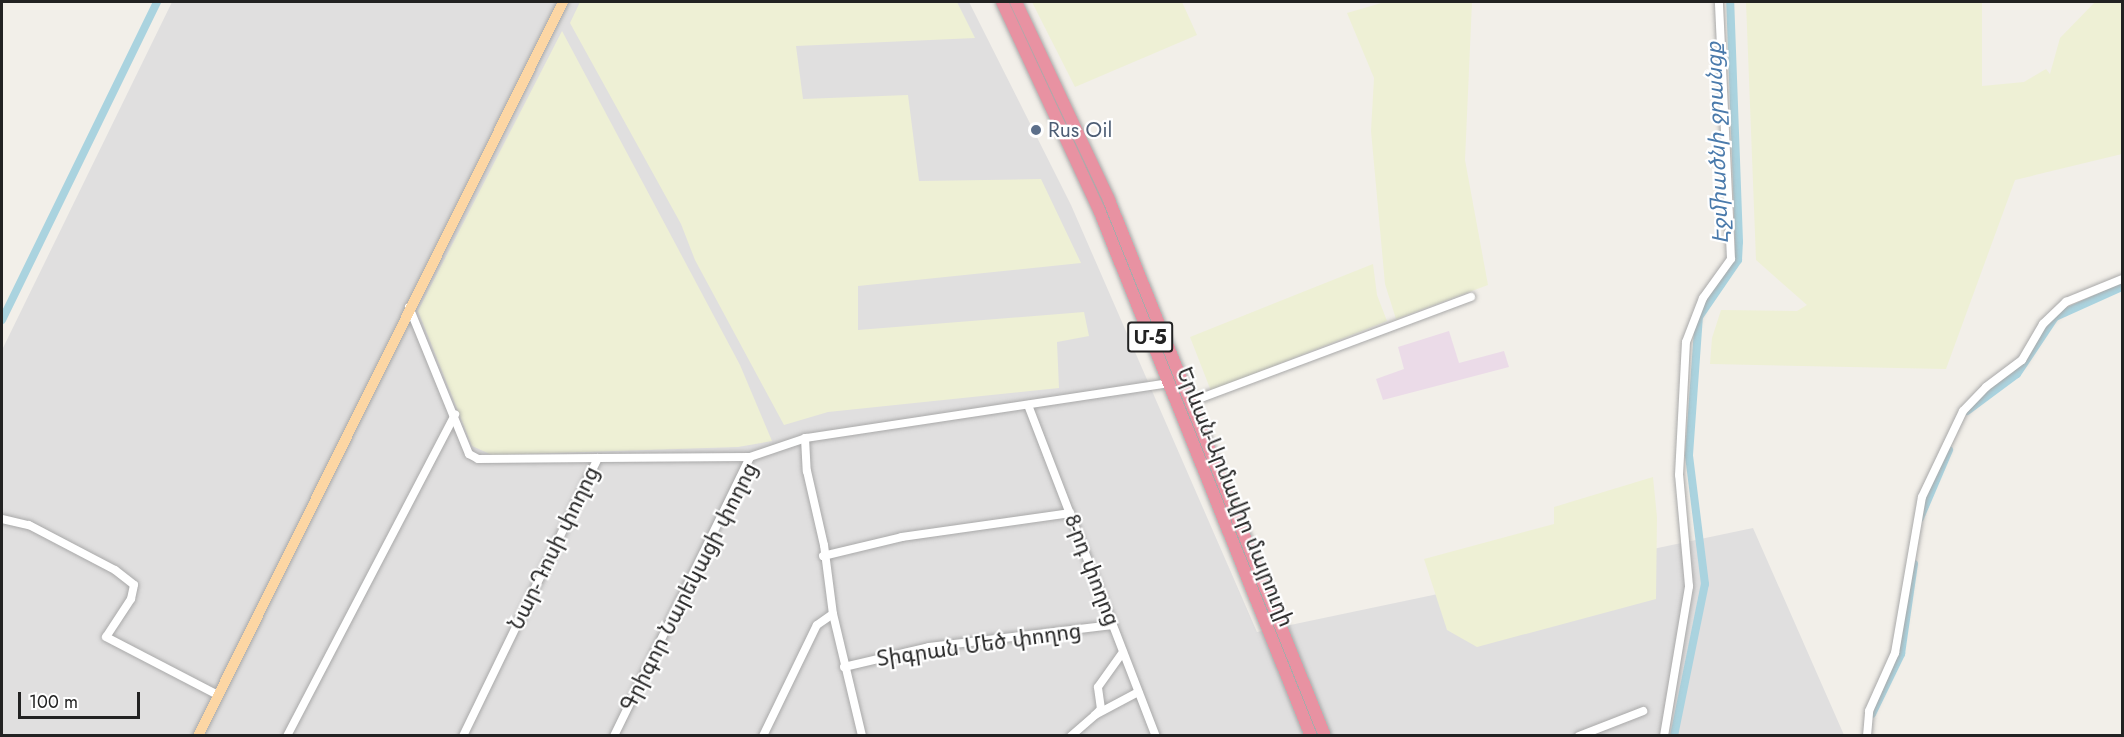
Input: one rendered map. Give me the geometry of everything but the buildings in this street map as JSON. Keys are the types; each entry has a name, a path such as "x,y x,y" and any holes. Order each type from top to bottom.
{"highway":[{"name":"Երևան-Արմավիր մայրուղի","path":"1002,2 1071,144 1169,383 1294,676"},
{"name":"Երևան-Արմավիր մայրուղի","path":"1016,2 1083,139 1190,402 1294,676"},
{"name":"Մ-5","path":"1294,676 1311,735"},
{"name":"Մ-5","path":"1294,676 1324,735"}],"main road":[{"path":"198,735 562,2"}],"street":[{"path":"1664,735 1689,586 1679,475 1686,342 1703,298 1731,259 1719,2"},
{"path":"1867,735 1869,711 1895,653 1922,497 1963,411 1986,387 2022,360 2043,324 2066,302 2122,279"},
{"path":"1190,402 1471,297"},
{"name":"Նար-Դոսի փողոց","path":"409,307 455,414 469,454 478,459 597,458 464,735"},
{"name":"Գրիգոր Նարեկացի փողոց","path":"614,735 750,457 806,438 1169,383"},
{"name":"8-րդ փողոց","path":"1028,405 1155,735"},
{"path":"287,735 455,414"},
{"path":"806,438 807,471 824,544 823,556 833,614 862,735"},
{"path":"597,458 750,457"},
{"path":"823,556 902,537 1070,513"},
{"path":"2,519 29,525 116,570 134,585 130,599 106,637 218,695"},
{"path":"763,735 817,625 833,614"},
{"name":"Տիգրան Մեծ փողոց","path":"844,667 929,647 1113,625"},
{"path":"1071,735 1101,709 1098,687 1124,652"},
{"path":"1095,715 1138,692"},
{"path":"1579,735 1643,711"}],"shaded area":[{"path":"172,2 969,2 1071,205 1257,632 1753,528 1844,735 2,735 2,350"},
{"path":"1449,331 1459,363 1504,351 1509,367 1383,400 1376,379 1404,369 1398,347"}],"green space":[{"path":"580,2 957,2 975,38 796,46 803,99 908,95 919,181 1041,179 1081,263 858,286 858,330 1084,312 1089,336 1057,342 1059,388 828,412 784,425 695,260 681,224 570,23"},
{"path":"1007,2 1011,2 1089,164 1320,735 1315,735 1085,166"},
{"path":"1032,2 1182,2 1197,35 1075,87"},
{"path":"1385,2 1472,2 1465,160 1488,285 1396,319 1385,284 1371,131 1374,78 1347,13"},
{"path":"1746,2 1982,2 1982,86 2024,82 2046,69 2050,74 2060,38 2095,2 2122,2 2122,154 2015,180 1946,369 1710,364 1712,338 1721,310 1797,311 1807,305 1756,260"},
{"path":"562,31 740,365 772,441 738,447 492,455 472,446 418,311"},
{"path":"1373,264 1377,295 1387,321 1211,391 1190,337"},
{"path":"1653,477 1657,517 1656,599 1477,647 1447,630 1424,559 1554,524 1554,507"}],"waterway":[{"path":"2,320 157,2"},
{"name":"Էջմիածնի ջրանցք","path":"1674,736 1705,584 1689,455 1699,317 1738,260 1730,2"},
{"path":"1967,411 2017,374 2055,317 2122,287"},
{"path":"1920,518 1949,450"},
{"path":"1872,714 1901,654 1914,564"}],"place":[{"name":"Rus Oil","path":"1036,130"}]}
